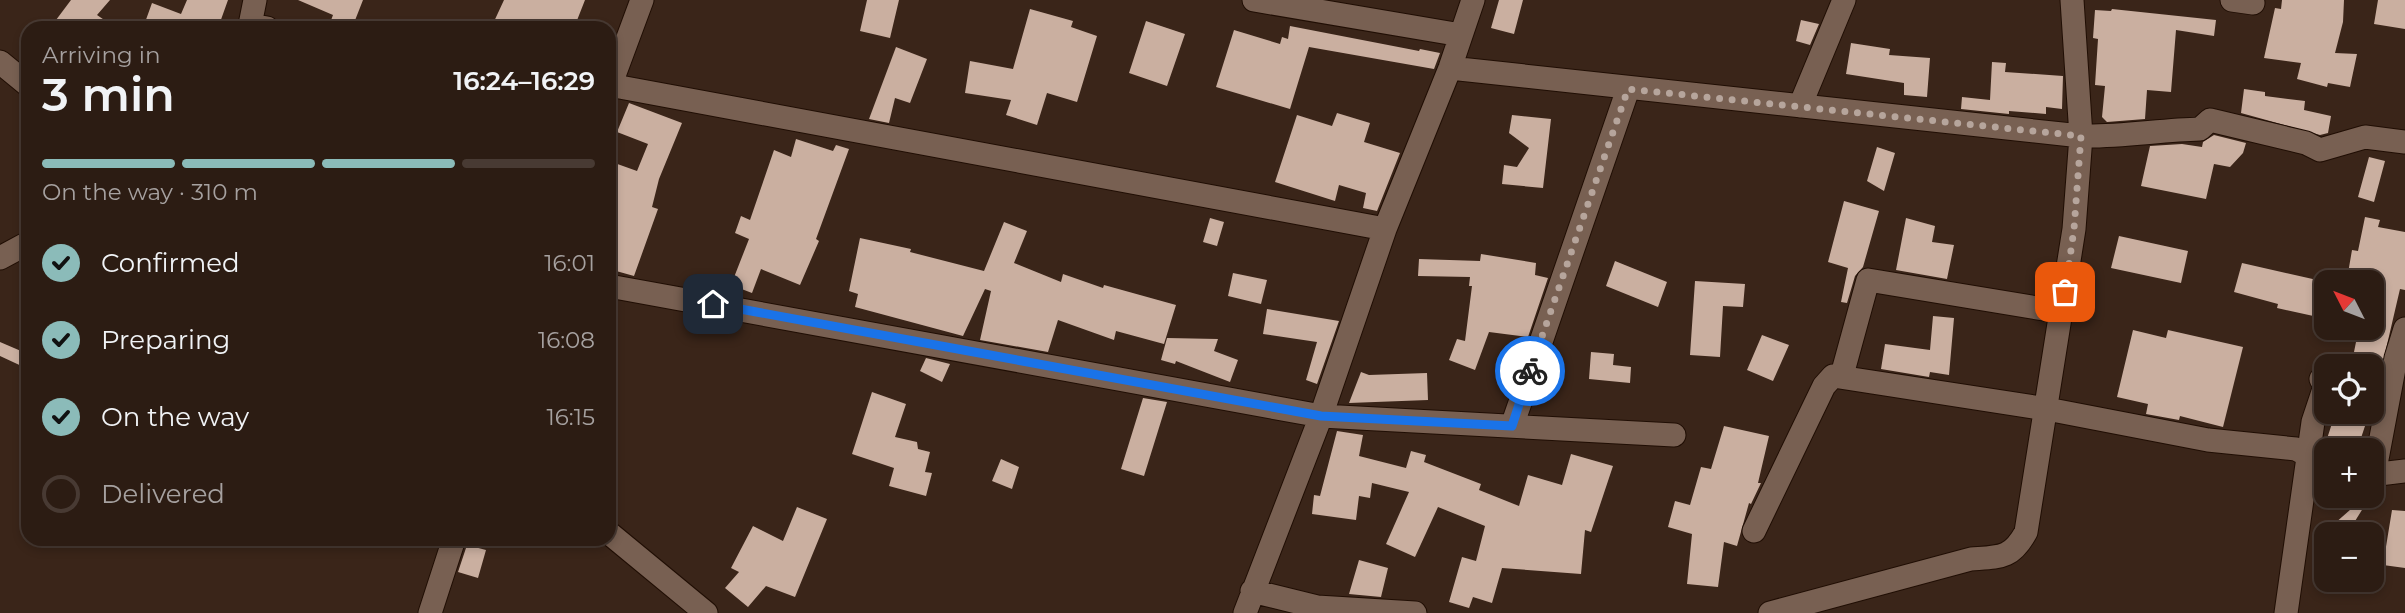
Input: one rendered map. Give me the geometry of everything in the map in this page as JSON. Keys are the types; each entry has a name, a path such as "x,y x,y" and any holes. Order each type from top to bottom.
{"street":[{"path":"251,21 255,0"},
{"path":"616,69 642,0"},
{"path":"1254,0 1461,35"},
{"path":"1415,613 1248,602 1321,416 1385,229 1450,68 1473,0"},
{"path":"1800,106 1843,0"},
{"path":"1770,613 1971,558 2000,557 2016,550 2026,532 2074,229 2081,136 2072,0"},
{"path":"0,62 21,79"},
{"path":"1450,68 2081,136 2200,129 2210,120 2306,143 2320,150 2365,137 2405,142"},
{"path":"616,88 1385,229"},
{"path":"1512,426 1628,89"},
{"path":"0,258 21,247"},
{"path":"1842,375 1868,280 2062,312"},
{"path":"616,287 1321,416 1674,435"},
{"path":"2380,438 2396,358 2405,329"},
{"path":"1754,531 1824,386 1833,376 1842,375 2047,409 2208,440 2296,449 2314,460"},
{"path":"2384,474 2405,471"},
{"path":"2286,613 2314,481"},
{"path":"616,539 706,613"},
{"path":"430,613 452,546"}],"building":[{"path":"71,0 110,0 97,15 106,21 55,21"},
{"path":"187,0 228,0 220,21 146,21 152,3 181,14"},
{"path":"298,0 363,0 355,21 331,21 333,15"},
{"path":"504,0 585,0 577,21 494,21"},
{"path":"867,0 899,0 890,38 860,31"},
{"path":"1499,0 1523,0 1514,34 1491,28"},
{"path":"2282,0 2344,0 2343,22 2335,53 2357,54 2350,87 2328,83 2327,87 2297,79 2301,63 2264,58 2275,8 2281,9"},
{"path":"2378,0 2405,0 2405,29 2374,24"},
{"path":"1030,9 1073,21 1071,27 1097,36 1077,102 1047,93 1037,125 1006,115 1011,100 965,93 970,61 1013,69"},
{"path":"2112,9 2216,20 2214,36 2176,30 2171,92 2147,90 2145,119 2107,122 2102,117 2105,86 2095,85 2098,39 2093,38 2095,10"},
{"path":"1801,20 1819,24 1810,45 1796,41"},
{"path":"1146,21 1185,34 1167,86 1129,73"},
{"path":"1290,26 1440,53 1434,69 1309,47 1290,109 1216,87 1234,30 1280,44 1282,37 1288,39"},
{"path":"1851,43 1890,49 1889,55 1930,58 1927,97 1904,95 1904,83 1846,74"},
{"path":"896,47 927,59 910,103 895,98 889,123 869,119"},
{"path":"1992,62 2006,63 2005,72 2063,76 2062,109 2046,107 2046,114 2009,111 2009,114 1961,109 1962,97 1990,100"},
{"path":"2244,89 2265,92 2265,96 2305,101 2304,110 2331,116 2328,133 2320,135 2241,113"},
{"path":"629,103 682,123 659,179 652,207 658,209 634,276 616,271 616,164 637,171 648,144 617,132"},
{"path":"1337,113 1370,123 1364,142 1400,153 1377,211 1363,208 1366,193 1339,185 1335,201 1275,182 1297,115 1332,126"},
{"path":"1512,115 1551,119 1543,188 1502,184 1504,165 1517,167 1529,148 1509,133"},
{"path":"2214,135 2246,143 2243,153 2230,167 2214,164 2206,199 2141,186 2150,146 2182,144 2202,147 2203,142"},
{"path":"796,139 833,151 836,145 849,149 816,239 819,241 800,285 761,269 752,293 731,285 749,239 735,233 741,216 750,220 774,150 791,157"},
{"path":"1877,147 1895,153 1884,191 1867,181"},
{"path":"2369,157 2385,161 2374,202 2358,197"},
{"path":"1844,201 1879,211 1863,267 1855,276 1847,303 1841,302 1848,268 1828,262"},
{"path":"2365,217 2380,220 2378,227 2405,232 2405,290 2400,289 2384,357 2384,354 2354,352 2356,340 2384,340 2384,270 2349,270 2352,250 2358,251"},
{"path":"1210,218 1224,222 1217,246 1203,242"},
{"path":"1906,218 1935,226 1932,242 1954,245 1947,279 1896,270"},
{"path":"1004,222 1027,231 1014,263 1061,282 1063,274 1103,288 1104,285 1176,305 1164,344 1116,331 1114,340 1058,320 1048,352 980,340 991,291 985,289 963,336 855,307 858,294 849,291 860,238 911,249 910,252 984,271"},
{"path":"2119,236 2188,251 2181,283 2111,268"},
{"path":"1481,254 1536,263 1535,275 1548,278 1528,337 1489,332 1475,370 1449,360 1457,339 1465,341 1472,286 1469,286 1470,277 1418,276 1419,259 1480,261"},
{"path":"1615,261 1667,282 1658,307 1606,286"},
{"path":"2242,263 2314,279 2314,316 2277,308 2278,304 2234,292"},
{"path":"1233,273 1267,280 1261,304 1228,296"},
{"path":"1695,281 1745,284 1743,307 1723,306 1720,357 1690,355"},
{"path":"1267,309 1339,321 1317,384 1306,380 1317,342 1263,334"},
{"path":"1933,316 1954,318 1949,375 1930,372 1929,377 1881,369 1885,344 1930,350"},
{"path":"2133,330 2166,338 2168,330 2243,347 2223,427 2180,416 2179,420 2146,414 2148,404 2117,397"},
{"path":"1762,335 1789,345 1773,381 1747,370"},
{"path":"1167,338 1218,339 1214,351 1238,360 1230,382 1176,361 1175,364 1161,360"},
{"path":"0,342 21,351 21,366 0,356"},
{"path":"1591,352 1614,354 1613,365 1631,367 1630,383 1589,379"},
{"path":"926,358 950,364 942,382 920,371"},
{"path":"1361,372 1369,375 1427,373 1428,400 1349,403"},
{"path":"872,392 906,404 895,437 917,442 918,449 930,452 925,472 932,473 926,496 889,486 894,468 852,454"},
{"path":"1143,398 1167,402 1144,476 1121,469"},
{"path":"2332,424 2366,424 2361,438 2327,438"},
{"path":"1724,426 1769,436 1758,483 1761,483 1751,504 1749,503 1737,546 1724,542 1718,587 1687,584 1692,534 1668,527 1675,501 1690,505 1701,467 1711,469"},
{"path":"1337,431 1363,435 1359,456 1406,468 1411,451 1426,455 1424,462 1481,484 1479,490 1519,506 1528,475 1562,485 1571,454 1613,466 1591,532 1585,530 1581,574 1502,568 1492,603 1473,597 1469,608 1449,602 1462,557 1476,561 1485,526 1438,507 1415,557 1386,544 1409,492 1372,483 1370,498 1359,496 1356,520 1312,514 1314,495 1320,496"},
{"path":"1001,459 1019,467 1012,489 992,481"},
{"path":"797,507 827,519 795,597 766,586 748,607 725,588 739,572 731,568 753,526 783,541"},
{"path":"2352,508 2363,508 2354,522 2336,522"},
{"path":"2392,510 2405,511 2405,568 2384,565"},
{"path":"467,546 486,550 478,578 458,572"},
{"path":"1359,560 1388,568 1381,597 1349,594"}],"way so far":[{"path":"1530,371 1628,89 2081,136 2074,229 2065,292"}],"route":[{"path":"713,304 1321,416 1512,426 1530,371"}]}
